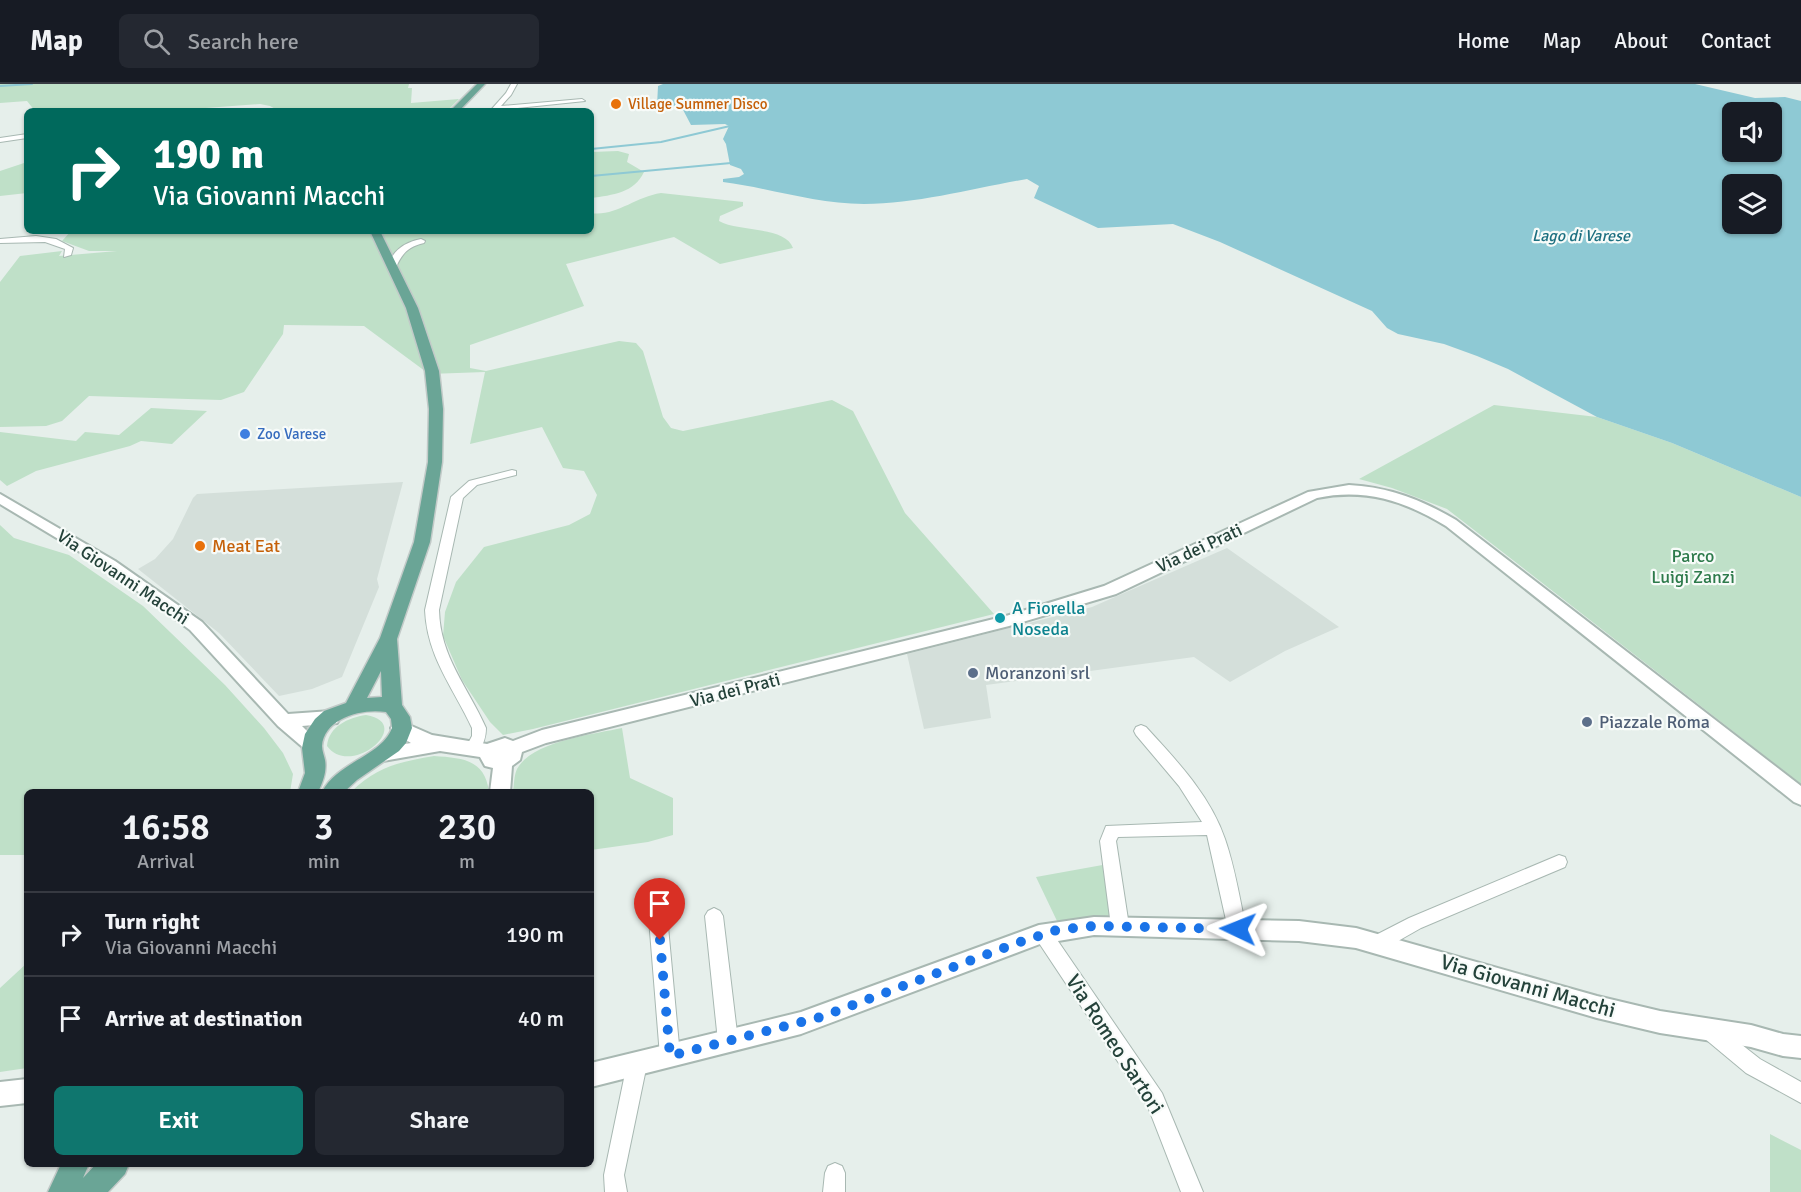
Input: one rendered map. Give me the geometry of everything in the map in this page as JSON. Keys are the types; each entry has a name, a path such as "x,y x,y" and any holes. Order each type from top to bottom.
{"main road":[{"path":"457,108 481,84"},
{"path":"354,705 388,638 422,543 435,462 436,409 432,371 412,308 376,234"},
{"path":"335,789 353,772 383,754 396,741 400,728 398,714 392,706 388,638"},
{"path":"309,789 315,769 312,745 319,731 331,718 354,705 392,706"},
{"path":"62,1192 74,1167"},
{"path":"89,1192 112,1167"}],"street":[{"path":"496,108 514,84"},
{"path":"506,108 582,101"},
{"path":"0,140 24,136"},
{"path":"0,242 36,238 56,242 69,248 66,255"},
{"path":"392,267 399,251 412,243 421,242"},
{"path":"500,789 495,753 479,736 479,728 443,664 434,642 431,626 432,610 457,497 473,483 512,473"},
{"name":"Via dei Prati","path":"495,753 542,737 1009,621 1088,597 1110,590 1313,495 1335,490 1356,489 1381,492 1420,504 1436,512 1801,797"},
{"name":"Via Giovanni Macchi","path":"0,498 110,564 196,626 284,721 312,745"},
{"path":"284,721 331,718"},
{"path":"400,728 410,735 441,744 495,753"},
{"path":"1141,731 1180,776 1212,828 1238,929"},
{"path":"383,754 441,744"},
{"path":"1120,926 1108,841 1112,831 1212,828"},
{"path":"1378,943 1414,923 1559,862"},
{"path":"656,894 670,1056"},
{"path":"714,916 728,1041"},
{"name":"Via Giovanni Macchi","path":"594,1074 821,1017 1043,934 1085,926 1299,931 1356,938 1597,1007 1676,1026 1751,1035 1783,1045 1801,1047"},
{"name":"Via Romeo Sartori","path":"1043,934 1155,1100 1192,1192"},
{"path":"1710,1030 1747,1062 1801,1093"},
{"path":"616,1192 614,1175 637,1064"}],"shaded area":[{"path":"403,482 377,579 379,587 342,677 312,689 279,696 219,633 138,569 155,559 173,539 197,494"},
{"name":"Moranzoni srl","path":"1227,548 1339,627 1285,651 1230,682 1194,657 986,685 991,718 924,729 907,654 1092,607"}],"green space":[{"path":"0,84 409,84 408,88 412,88 411,103 459,99 450,108 274,108 260,104 206,108 33,108 27,101 0,103"},
{"path":"618,151 629,154 627,162 644,172 629,189 594,198 594,152"},
{"path":"24,163 24,193 0,196 0,171"},
{"path":"661,193 743,202 743,206 720,216 719,221 781,236 789,241 793,248 720,264 674,237 566,264 584,306 470,345 470,368 486,371 619,341 636,343 643,351 663,417 671,428 683,431 832,400 853,411 905,513 994,614 503,735 490,722 462,680 443,636 445,612 456,582 484,547 569,525 590,514 597,495 584,471 563,468 542,427 470,444 485,372 429,374 364,326 284,325 283,334 244,392 221,400 89,396 62,421 46,426 0,427 0,282 20,256 62,251 59,256 117,251 89,251 62,241 68,234 594,234 594,213 608,212"},
{"name":"Parco Luigi Zanzi","path":"1494,405 1597,417 1672,443 1801,497 1801,784 1447,509 1392,488 1359,479"},
{"path":"151,408 207,411 172,444 141,441 36,471 7,486 0,480 0,432 76,441 85,432 119,435"},
{"path":"0,525 14,538 69,555 143,606 225,685 264,728 283,753 293,774 290,789 24,789 24,855 0,855"},
{"path":"366,715 380,720 384,728 382,737 374,746 363,753 350,756 338,754 327,746 331,733 340,724"},
{"path":"622,728 630,778 673,798 673,835 648,842 594,850 594,789 513,789 517,769 525,759 550,745"},
{"path":"434,756 470,762 483,773 488,789 354,789 370,776 390,766"},
{"path":"1108,864 1114,915 1057,921 1036,877"},
{"path":"24,966 24,1068 0,1072 0,988"},
{"path":"1770,1134 1801,1150 1801,1192 1770,1192"}],"water":[{"name":"Lago di Varese","path":"663,84 1695,84 1755,98 1785,97 1801,101 1801,497 1672,443 1597,417 1508,369 1477,356 1444,344 1398,334 1387,328 1372,311 1220,242 1173,224 1098,228 1034,198 1039,186 1027,179 925,198 864,204 811,199 723,182 723,179 744,174 741,169 730,165 723,139 729,126 725,124 691,125 681,106 657,106 658,86"}],"waterway":[{"path":"0,86 32,84"},
{"path":"594,149 661,142 730,126"},
{"path":"594,176 731,163"}],"place":[{"name":"Village Summer Disco","path":"616,104"},
{"name":"Zoo Varese","path":"245,434"},
{"name":"Meat Eat","path":"200,546"},
{"name":"A Fiorella Noseda","path":"1000,618"},
{"name":"Moranzoni srl","path":"973,673"},
{"name":"Piazzale Roma","path":"1587,722"}],"route":[{"path":"660,940 670,1056 821,1017 1057,930 1085,926 1238,929"}]}
